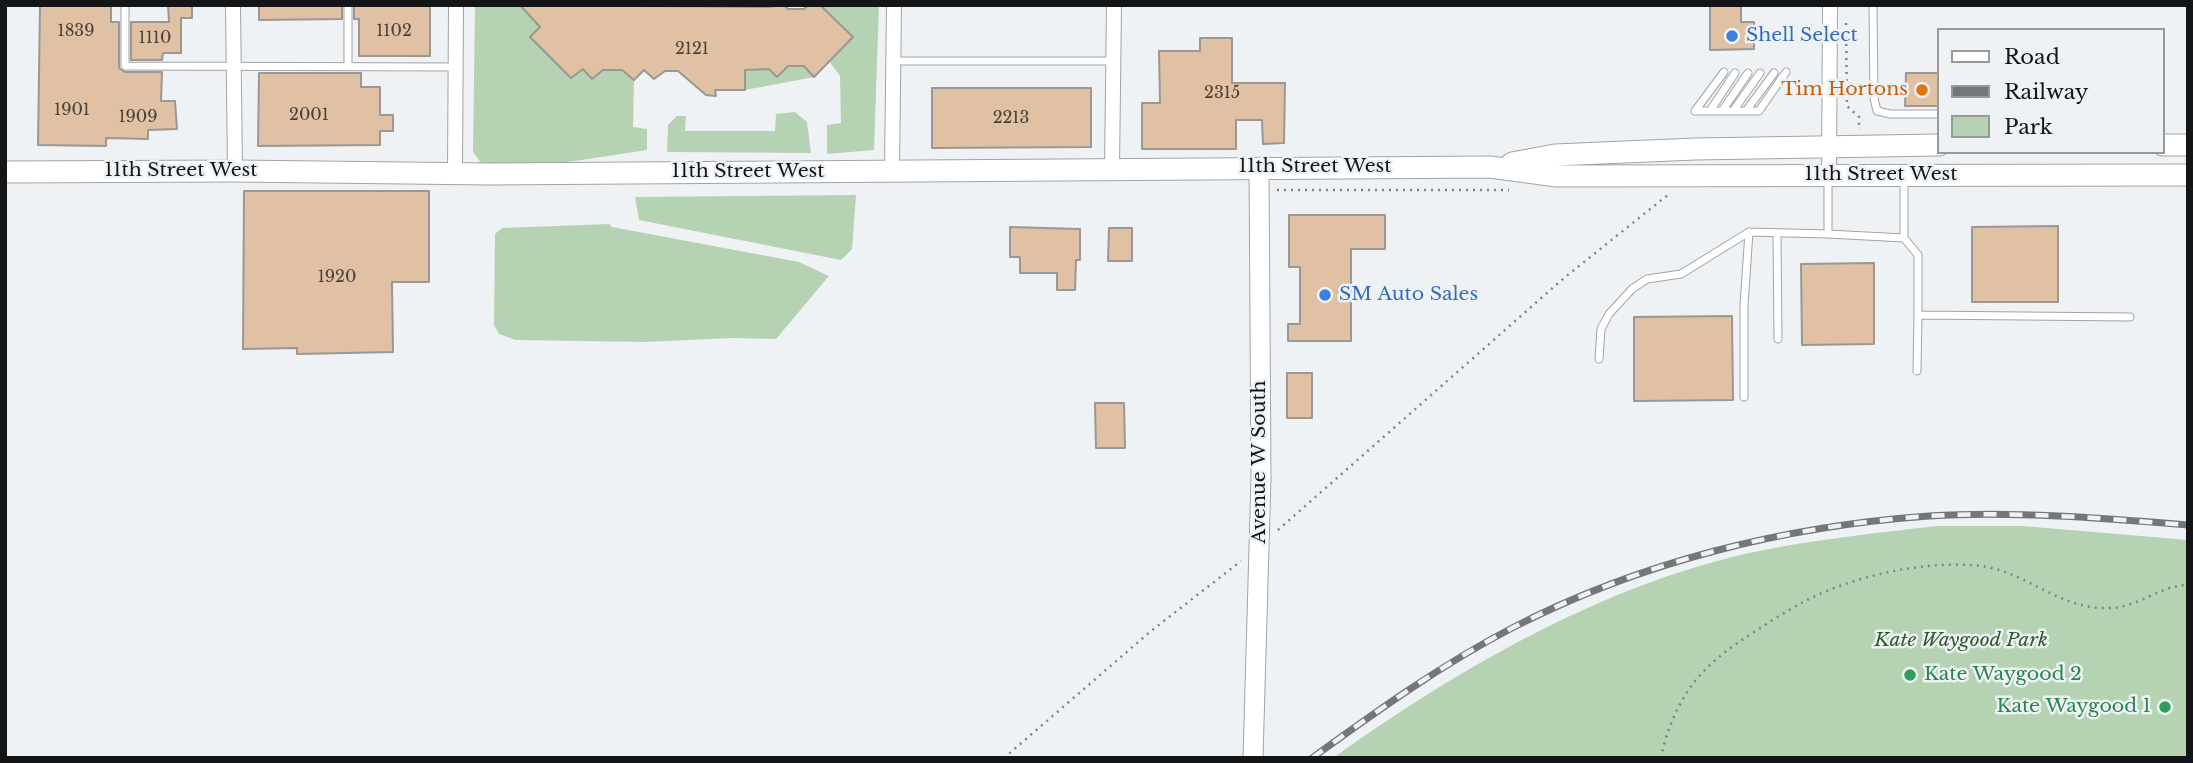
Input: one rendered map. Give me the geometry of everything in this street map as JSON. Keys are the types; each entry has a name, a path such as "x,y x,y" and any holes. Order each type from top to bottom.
{"main road":[{"name":"11th Street West","path":"1490,167 1555,155 1938,145"},
{"path":"2165,145 2188,145"},
{"name":"11th Street West","path":"5,172 455,174 1490,167 1558,176 2188,175"}],"street":[{"path":"233,5 235,171"},
{"path":"455,174 456,5"},
{"path":"892,170 894,5"},
{"path":"1112,169 1114,5"},
{"path":"1829,5 1829,174"},
{"name":"Avenue W South","path":"1253,758 1260,546 1259,167"}],"lane":[{"path":"125,5 125,66 456,66"},
{"path":"348,5 348,65"},
{"path":"1873,5 1874,98 1877,111 1890,114 1938,114"},
{"path":"893,61 1114,61"},
{"path":"1724,72 1695,111 1759,111 1786,72"},
{"path":"1710,111 1735,73"},
{"path":"1722,111 1748,73"},
{"path":"1733,111 1760,73"},
{"path":"1746,111 1774,73"},
{"path":"1828,234 1829,174"},
{"path":"1904,174 1903,238 1918,255 1917,371"},
{"path":"1599,359 1601,328 1609,314 1632,289 1647,279 1681,274 1749,232 1903,238"},
{"path":"1744,397 1744,304 1749,232"},
{"path":"1777,233 1778,339"},
{"path":"1918,315 2130,317"}],"path":[{"path":"1846,18 1847,106 1859,117 1859,146"},
{"path":"1004,758 1151,631 1260,546 1564,278 1672,192"},
{"path":"1661,758 1665,735 1679,707 1695,681 1724,651 1807,600 1855,582 1903,570 1990,566 2008,572 2068,603 2090,608 2115,608 2188,583"}],"green space":[{"path":"475,5 521,5 540,27 531,37 570,78 583,69 592,79 603,70 622,70 634,80 633,127 647,129 647,150 489,174 473,152"},
{"path":"820,5 879,5 874,150 827,154 827,125 841,123 840,76 829,61 852,37"},
{"path":"804,66 814,77 745,90 745,70"},
{"path":"795,112 807,122 811,153 667,152 668,125 677,116 686,116 685,131 775,131 776,114"},
{"path":"856,195 852,249 841,260 639,220 635,197"},
{"path":"609,224 612,227 799,262 829,276 776,339 645,342 516,340 499,334 494,325 495,234 502,228"},
{"name":"Kate Waygood Park","path":"1937,526 2023,526 2188,540 2188,758 1333,758 1431,692 1483,662 1590,607 1646,584 1702,565 1759,551"}],"building":[{"path":"40,5 111,5 111,22 119,22 119,68 125,72 162,72 161,101 175,101 177,129 148,130 148,139 106,138 106,146 38,145"},
{"path":"168,5 192,5 192,18 181,18 181,53 163,53 162,60 131,60 131,22 169,22"},
{"path":"259,5 342,5 342,19 259,20"},
{"path":"354,5 430,5 430,56 359,56 359,19 354,19"},
{"path":"520,5 784,5 788,9 804,9 808,5 820,5 853,37 814,77 804,66 788,66 777,77 769,69 745,70 745,90 715,90 716,96 706,95 678,71 665,71 654,79 644,70 634,80 622,70 603,70 592,79 583,69 571,78 530,37 540,27"},
{"name":"Shell Select","path":"1710,5 1741,5 1741,22 1754,22 1754,49 1710,50"},
{"path":"1200,38 1232,38 1232,83 1285,83 1284,143 1263,144 1262,120 1236,120 1236,149 1142,149 1142,103 1160,103 1159,51 1200,51"},
{"path":"259,73 361,73 361,87 380,87 380,115 393,115 393,131 380,131 380,145 258,146"},
{"name":"Tim Hortons","path":"1906,73 1938,73 1938,106 1905,106"},
{"path":"932,88 1091,88 1091,147 932,148"},
{"path":"244,191 429,191 429,282 392,282 393,352 297,354 297,348 243,349"},
{"name":"SM Auto Sales","path":"1289,215 1385,215 1385,249 1351,249 1351,341 1288,341 1288,324 1300,324 1300,267 1289,267"},
{"path":"2058,226 2058,302 1972,302 1972,227"},
{"path":"1010,227 1080,229 1080,260 1076,260 1075,290 1057,290 1057,273 1020,273 1020,257 1010,257"},
{"path":"1109,228 1132,228 1132,261 1108,261"},
{"path":"1874,263 1874,344 1802,345 1801,264"},
{"path":"1732,316 1733,400 1634,401 1634,317"},
{"path":"1287,373 1312,373 1312,418 1287,418"},
{"path":"1095,403 1124,403 1125,448 1096,448"}],"railway":[{"path":"1312,758 1435,673 1512,628 1611,584 1714,551 1821,528 1929,516 2026,515 2188,525"}],"place":[{"name":"Shell Select","path":"1732,36"},
{"name":"Tim Hortons","path":"1922,90"},
{"name":"SM Auto Sales","path":"1325,295"},
{"name":"Kate Waygood 2","path":"1910,675"},
{"name":"Kate Waygood 1","path":"2165,707"}]}
